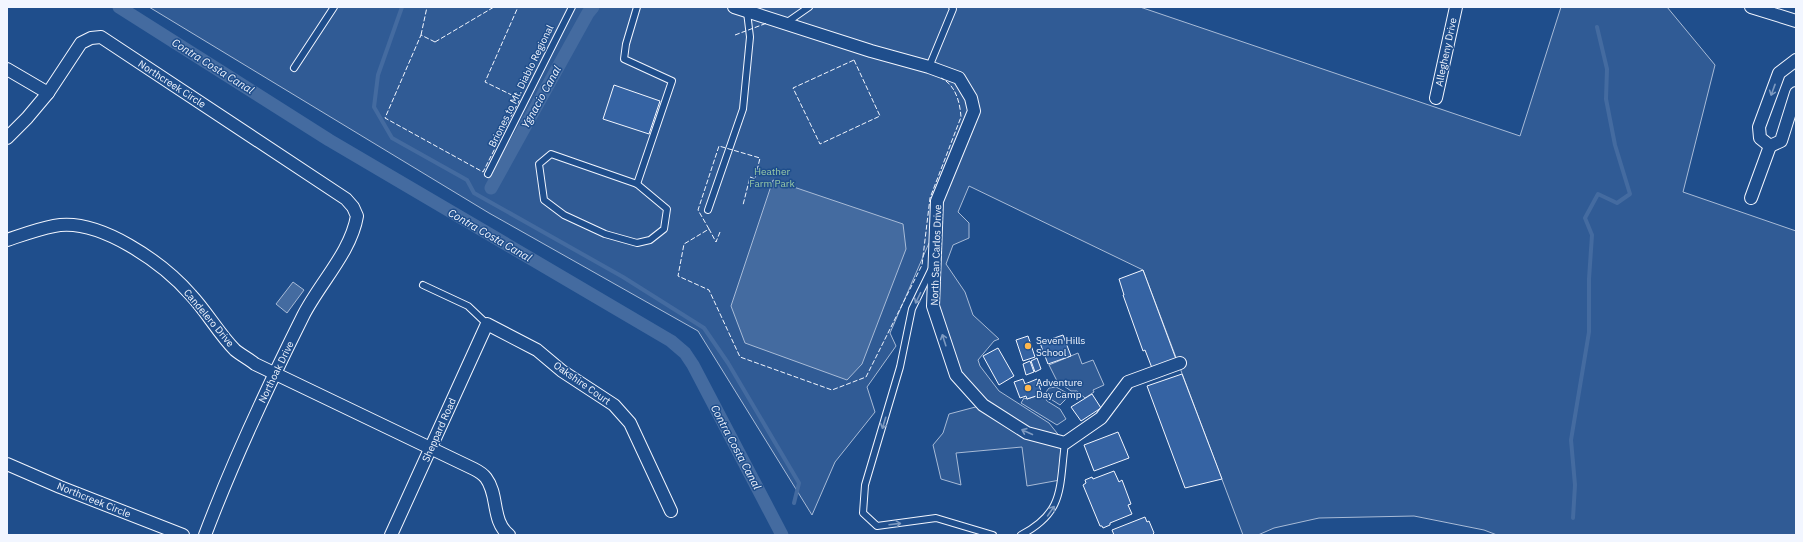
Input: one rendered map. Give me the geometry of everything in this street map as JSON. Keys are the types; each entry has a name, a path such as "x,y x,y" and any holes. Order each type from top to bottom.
{"street":[{"name":"North San Carlos Drive","path":"734,7 929,67 959,78 971,98 974,111 937,201 933,306 956,376 983,405 1027,433 1065,443"},
{"name":"Allegheny Drive","path":"1436,98 1456,7"},
{"path":"1751,7 1796,21"},
{"name":"Northcreek Circle","path":"7,138 28,118 48,93 80,43 91,38 101,37 346,199 357,216"},
{"path":"1770,146 1760,138 1759,126 1779,73 1796,60"},
{"path":"7,69 48,93"},
{"path":"1751,198 1770,146 1781,141 1796,94"},
{"name":"Northoak Drive","path":"205,535 246,434 304,315 351,238 357,216"},
{"name":"Candelero Drive","path":"7,240 54,226 68,225 105,233 159,265 191,294 235,350 255,364 431,448 485,476 494,495 498,519 501,526 509,535"},
{"name":"Sheppard Road","path":"391,535 487,324"},
{"name":"Oakshire Court","path":"487,324 538,350 562,371 614,406 630,424 671,511"},
{"path":"1065,443 1101,418 1128,382 1180,363"},
{"name":"Northcreek Circle","path":"7,464 65,489 183,535"}],"lane":[{"path":"294,68 334,7"},
{"name":"Briones to Mt. Diablo Regional","path":"488,174 572,7"},
{"path":"637,7 626,44 624,59 672,81 637,184"},
{"path":"786,23 809,7"},
{"path":"929,67 953,9 952,7"},
{"path":"708,210 743,109 750,37 747,12"},
{"path":"551,154 637,184 667,209 664,229 650,240 636,243 605,234 564,215 544,200 539,164 551,154"},
{"path":"935,263 912,309 901,362 865,485 863,513 877,526 936,518 993,535"},
{"path":"423,285 468,306 487,324"},
{"path":"1021,535 1043,521 1056,503 1065,443"}],"shaded area":[{"path":"149,7 1140,7 1520,136 1561,7 1667,7 1715,65 1683,192 1796,231 1796,535 1497,535 1484,530 1414,516 1319,518 1274,528 1258,535 1243,535 1143,270 969,186 958,212 969,223 969,238 953,245 946,264 965,292 973,315 999,339 994,341 978,360 980,366 999,391 1049,423 1065,443 1060,480 1027,486 1022,447 956,453 961,485 941,479 933,445 943,433 949,414 983,405 956,375 933,306 935,241 929,243 890,333 896,346 867,387 875,412 835,462 812,515 698,331 489,213"},
{"path":"773,180 903,224 906,249 862,364 847,380 745,343 731,306"},
{"path":"293,282 304,290 287,313 276,304"},
{"path":"1078,353 1082,364 1093,360 1104,385 1093,390 1094,392 1085,398 1077,391 1071,391 1057,381 1049,365"},
{"path":"1056,387 1067,393 1067,398 1060,405 1049,398 1046,392 1049,388"},
{"path":"1043,394 1047,401 1060,409 1066,419 1057,425 1021,403 1024,398 1027,399"}],"building":[{"path":"614,85 660,101 649,134 603,119"},
{"path":"1143,270 1176,359 1152,368 1145,350 1143,351 1123,295 1119,279"},
{"path":"1063,335 1071,356 1048,364 1040,343"},
{"path":"1028,336 1035,357 1023,361 1016,340"},
{"path":"998,348 1014,376 999,385 983,356"},
{"path":"1037,358 1041,369 1035,372 1031,361"},
{"path":"1030,361 1034,372 1026,375 1023,364"},
{"path":"1182,374 1222,479 1185,488 1147,386"},
{"name":"Adventure Day Camp","path":"1023,379 1025,384 1037,379 1042,394 1027,399 1026,396 1020,398 1014,382"},
{"path":"1092,394 1101,408 1081,421 1071,407"},
{"path":"1118,432 1129,458 1094,471 1084,445"},
{"path":"1114,471 1119,482 1122,480 1131,504 1128,505 1132,514 1110,523 1110,525 1103,528 1100,526 1083,485 1086,483 1085,480 1092,477 1093,479"},
{"path":"1145,517 1147,522 1149,521 1154,533 1152,535 1114,535 1112,530"}],"waterway":[{"name":"Contra Costa Canal","path":"119,7 329,140 671,341 685,353 693,365 782,535"},
{"path":"402,7 378,75 374,107 392,138 467,180 474,193 623,277 704,328 728,363 799,483 794,503"},
{"name":"Ygnacio Canal","path":"491,188 588,13 593,7"},
{"path":"1573,518 1575,485 1571,440 1589,332 1589,279 1592,235 1585,218 1598,194 1617,203 1630,194 1615,145 1606,99 1607,69 1597,27"}],"fence":[{"path":"421,35 427,7"},
{"path":"435,42 494,7"},
{"path":"435,42 421,35 385,118 483,172 520,99 485,82 518,7"},
{"path":"735,35 767,23"},
{"path":"854,60 880,116 820,144 793,88 854,60"},
{"path":"720,232 716,242 709,229 684,244 678,276 709,290 740,357 832,390 866,377 922,265 930,198 961,117 960,106 954,90 941,78"},
{"path":"709,229 698,210 719,146 760,158 755,179 750,177 743,205"}],"place":[{"name":"Seven Hills School","path":"1028,346"},
{"name":"Adventure Day Camp","path":"1028,388"}],"park label":[{"name":"Heather Farm Park","path":"772,176"}]}
